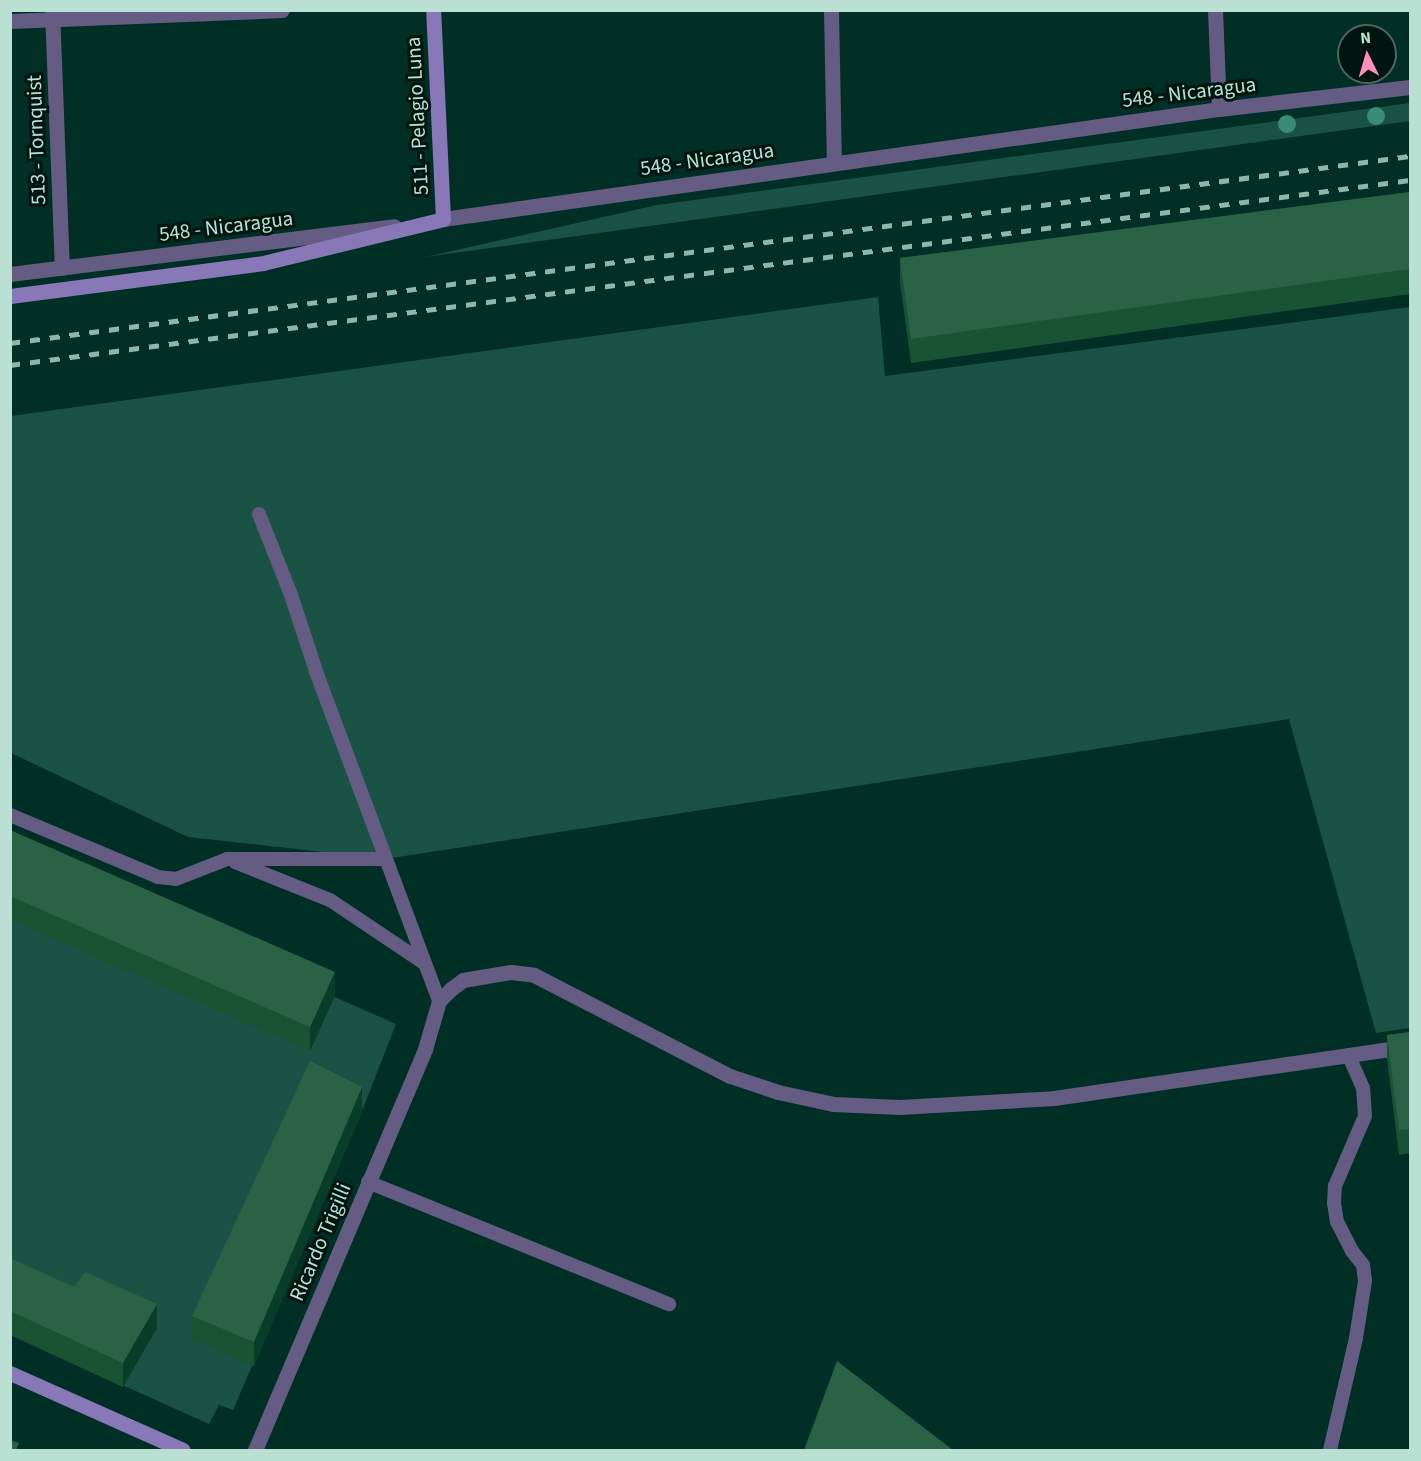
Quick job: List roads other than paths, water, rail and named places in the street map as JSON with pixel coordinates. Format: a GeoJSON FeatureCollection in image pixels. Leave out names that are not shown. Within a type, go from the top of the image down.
{"type":"FeatureCollection","features":[{"type":"Feature","properties":{"kind":"street"},"geometry":{"type":"LineString","coordinates":[[10,21],[52,15],[282,10]]}},
{"type":"Feature","properties":{"kind":"street","name":"511 - Pelagio Luna"},"geometry":{"type":"LineString","coordinates":[[433,10],[443,219]]}},
{"type":"Feature","properties":{"kind":"street"},"geometry":{"type":"LineString","coordinates":[[831,10],[834,161]]}},
{"type":"Feature","properties":{"kind":"street"},"geometry":{"type":"LineString","coordinates":[[1215,10],[1219,109]]}},
{"type":"Feature","properties":{"kind":"street","name":"513 - Tornquist"},"geometry":{"type":"LineString","coordinates":[[52,15],[62,268]]}},
{"type":"Feature","properties":{"kind":"street","name":"548 - Nicaragua"},"geometry":{"type":"LineString","coordinates":[[10,274],[422,222],[834,161],[1219,109],[1410,87]]}},
{"type":"Feature","properties":{"kind":"street"},"geometry":{"type":"LineString","coordinates":[[10,296],[262,263],[422,222]]}},
{"type":"Feature","properties":{"kind":"street"},"geometry":{"type":"LineString","coordinates":[[440,1001],[451,988],[463,980],[511,972],[534,975],[730,1076],[778,1092],[833,1104],[900,1107],[1054,1098],[1410,1046]]}},
{"type":"Feature","properties":{"kind":"street","name":"Ricardo Trigilli"},"geometry":{"type":"LineString","coordinates":[[255,1450],[424,1049],[440,1001]]}},
{"type":"Feature","properties":{"kind":"street"},"geometry":{"type":"LineString","coordinates":[[10,1373],[183,1450]]}},
{"type":"Feature","properties":{"kind":"lane"},"geometry":{"type":"LineString","coordinates":[[259,514],[291,595],[318,677],[385,859],[440,1001]]}},
{"type":"Feature","properties":{"kind":"lane"},"geometry":{"type":"LineString","coordinates":[[10,815],[158,878],[176,879],[227,859],[385,859]]}},
{"type":"Feature","properties":{"kind":"lane"},"geometry":{"type":"LineString","coordinates":[[227,859],[330,900],[424,963]]}},
{"type":"Feature","properties":{"kind":"lane"},"geometry":{"type":"LineString","coordinates":[[1330,1450],[1356,1338],[1365,1281],[1363,1265],[1352,1251],[1337,1222],[1334,1203],[1335,1186],[1365,1116],[1363,1088],[1348,1055]]}},
{"type":"Feature","properties":{"kind":"lane"},"geometry":{"type":"LineString","coordinates":[[368,1182],[669,1304]]}},
{"type":"Feature","properties":{"kind":"railway"},"geometry":{"type":"LineString","coordinates":[[10,343],[1410,156]]}},
{"type":"Feature","properties":{"kind":"railway"},"geometry":{"type":"LineString","coordinates":[[10,365],[1410,180]]}}]}
